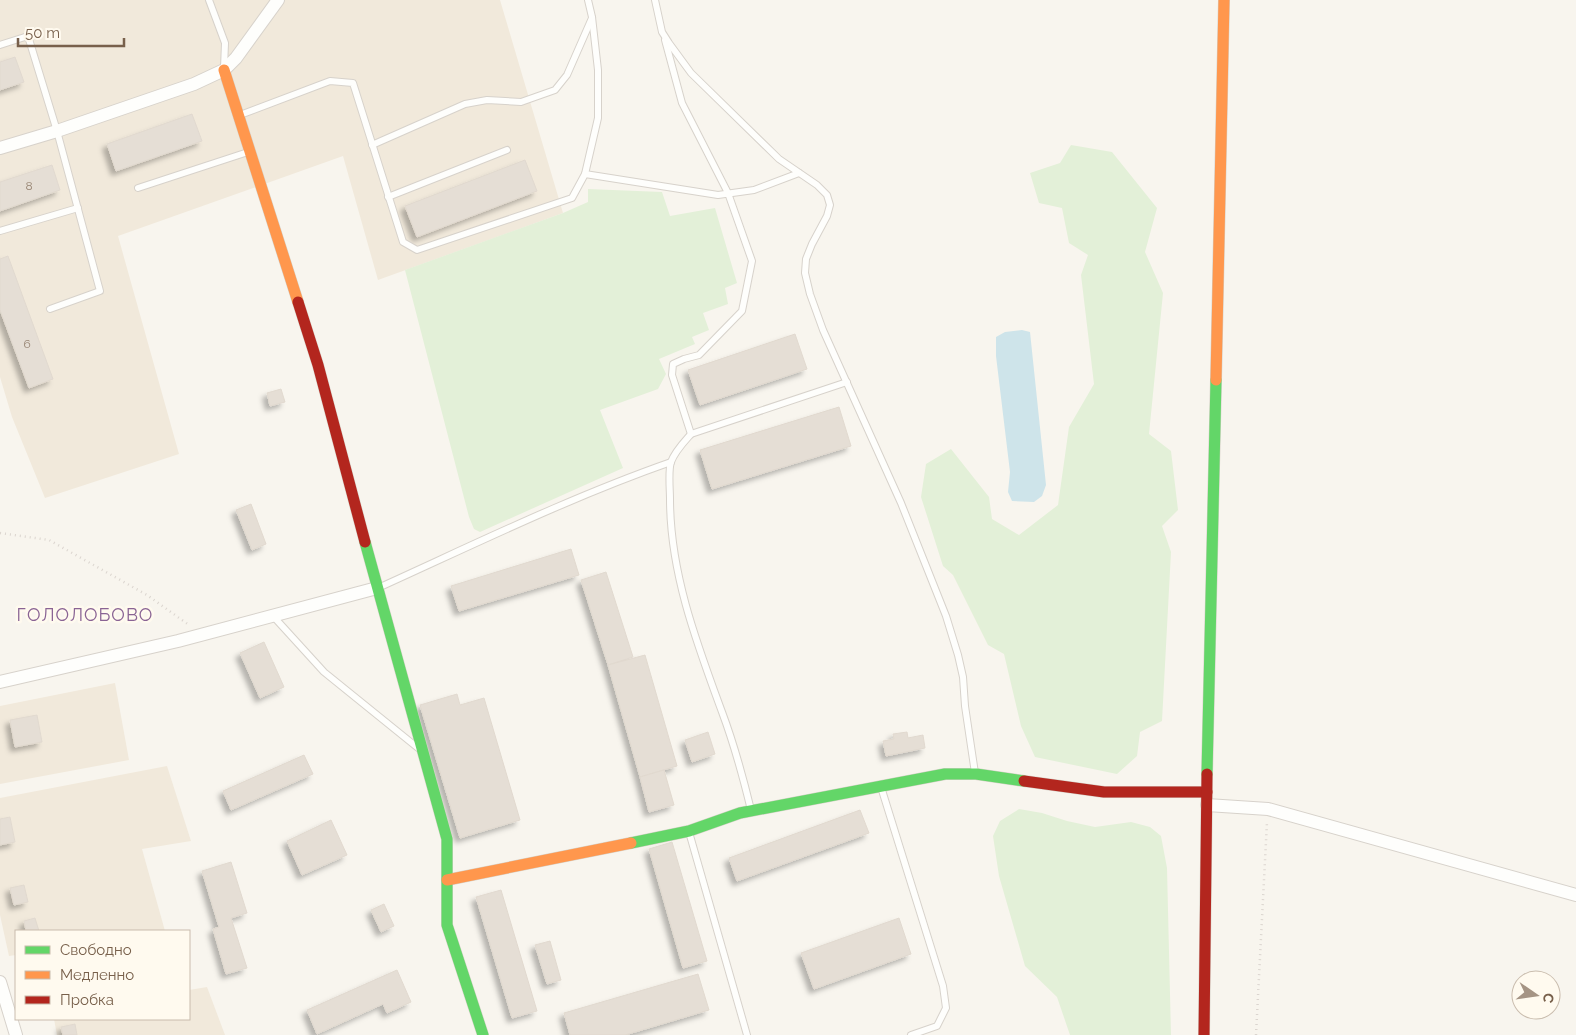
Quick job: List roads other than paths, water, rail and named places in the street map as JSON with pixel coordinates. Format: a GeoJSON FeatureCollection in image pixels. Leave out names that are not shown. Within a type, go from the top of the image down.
{"type":"FeatureCollection","features":[{"type":"Feature","properties":{"kind":"street"},"geometry":{"type":"LineString","coordinates":[[0,148],[57,131],[194,84],[224,70],[236,58],[278,0]]}},
{"type":"Feature","properties":{"kind":"street"},"geometry":{"type":"LineString","coordinates":[[1204,1035],[1207,792],[1224,0]]}},
{"type":"Feature","properties":{"kind":"street"},"geometry":{"type":"LineString","coordinates":[[224,70],[318,364],[377,588],[447,839],[448,925],[483,1035]]}},
{"type":"Feature","properties":{"kind":"street"},"geometry":{"type":"LineString","coordinates":[[0,682],[202,634],[377,588]]}},
{"type":"Feature","properties":{"kind":"street"},"geometry":{"type":"LineString","coordinates":[[447,880],[689,831],[740,812],[945,774],[976,774],[1104,792],[1207,792]]}},
{"type":"Feature","properties":{"kind":"street"},"geometry":{"type":"LineString","coordinates":[[1207,805],[1268,809],[1576,895]]}},
{"type":"Feature","properties":{"kind":"street"},"geometry":{"type":"LineString","coordinates":[[0,982],[16,1035]]}},
{"type":"Feature","properties":{"kind":"lane"},"geometry":{"type":"LineString","coordinates":[[208,0],[224,43],[224,70]]}},
{"type":"Feature","properties":{"kind":"lane"},"geometry":{"type":"LineString","coordinates":[[238,116],[330,81],[353,83],[402,242],[418,250],[572,198],[585,174],[598,118],[598,70],[592,17],[588,0]]}},
{"type":"Feature","properties":{"kind":"lane"},"geometry":{"type":"LineString","coordinates":[[655,0],[682,103],[728,193],[752,261],[742,311],[699,355],[673,364],[672,376],[691,434]]}},
{"type":"Feature","properties":{"kind":"lane"},"geometry":{"type":"LineString","coordinates":[[372,145],[465,104],[487,100],[521,102],[555,90],[568,76],[592,17]]}},
{"type":"Feature","properties":{"kind":"lane"},"geometry":{"type":"LineString","coordinates":[[662,32],[691,73],[779,159],[817,185],[827,195],[830,206],[827,216],[806,260],[805,274],[810,294],[823,330],[901,502],[948,624],[963,677],[965,706],[976,774]]}},
{"type":"Feature","properties":{"kind":"lane"},"geometry":{"type":"LineString","coordinates":[[0,45],[28,36],[57,131],[100,291],[50,310]]}},
{"type":"Feature","properties":{"kind":"lane"},"geometry":{"type":"LineString","coordinates":[[388,197],[507,150]]}},
{"type":"Feature","properties":{"kind":"lane"},"geometry":{"type":"LineString","coordinates":[[138,188],[250,151]]}},
{"type":"Feature","properties":{"kind":"lane"},"geometry":{"type":"LineString","coordinates":[[585,174],[718,194],[754,190],[799,173]]}},
{"type":"Feature","properties":{"kind":"lane"},"geometry":{"type":"LineString","coordinates":[[0,231],[78,208]]}},
{"type":"Feature","properties":{"kind":"lane"},"geometry":{"type":"LineString","coordinates":[[751,810],[739,766],[722,713],[704,667],[684,600],[670,525],[671,462],[682,444],[691,434],[847,382]]}},
{"type":"Feature","properties":{"kind":"lane"},"geometry":{"type":"LineString","coordinates":[[377,588],[562,505],[630,476],[671,462]]}},
{"type":"Feature","properties":{"kind":"lane"},"geometry":{"type":"LineString","coordinates":[[273,616],[324,672],[423,752]]}},
{"type":"Feature","properties":{"kind":"lane"},"geometry":{"type":"LineString","coordinates":[[880,786],[942,986],[946,1008],[937,1026],[911,1035]]}},
{"type":"Feature","properties":{"kind":"lane"},"geometry":{"type":"LineString","coordinates":[[689,831],[747,1035]]}},
{"type":"Feature","properties":{"kind":"water"},"geometry":{"type":"Polygon","coordinates":[[[1022,330],[1030,332],[1046,485],[1042,496],[1034,502],[1012,501],[1008,492],[1010,472],[996,356],[996,337],[1005,332],[1022,330]]]}},
{"type":"Feature","properties":{"kind":"district","name":"ГОЛОЛОБОВО"},"geometry":{"type":"Point","coordinates":[85,615]}}]}
